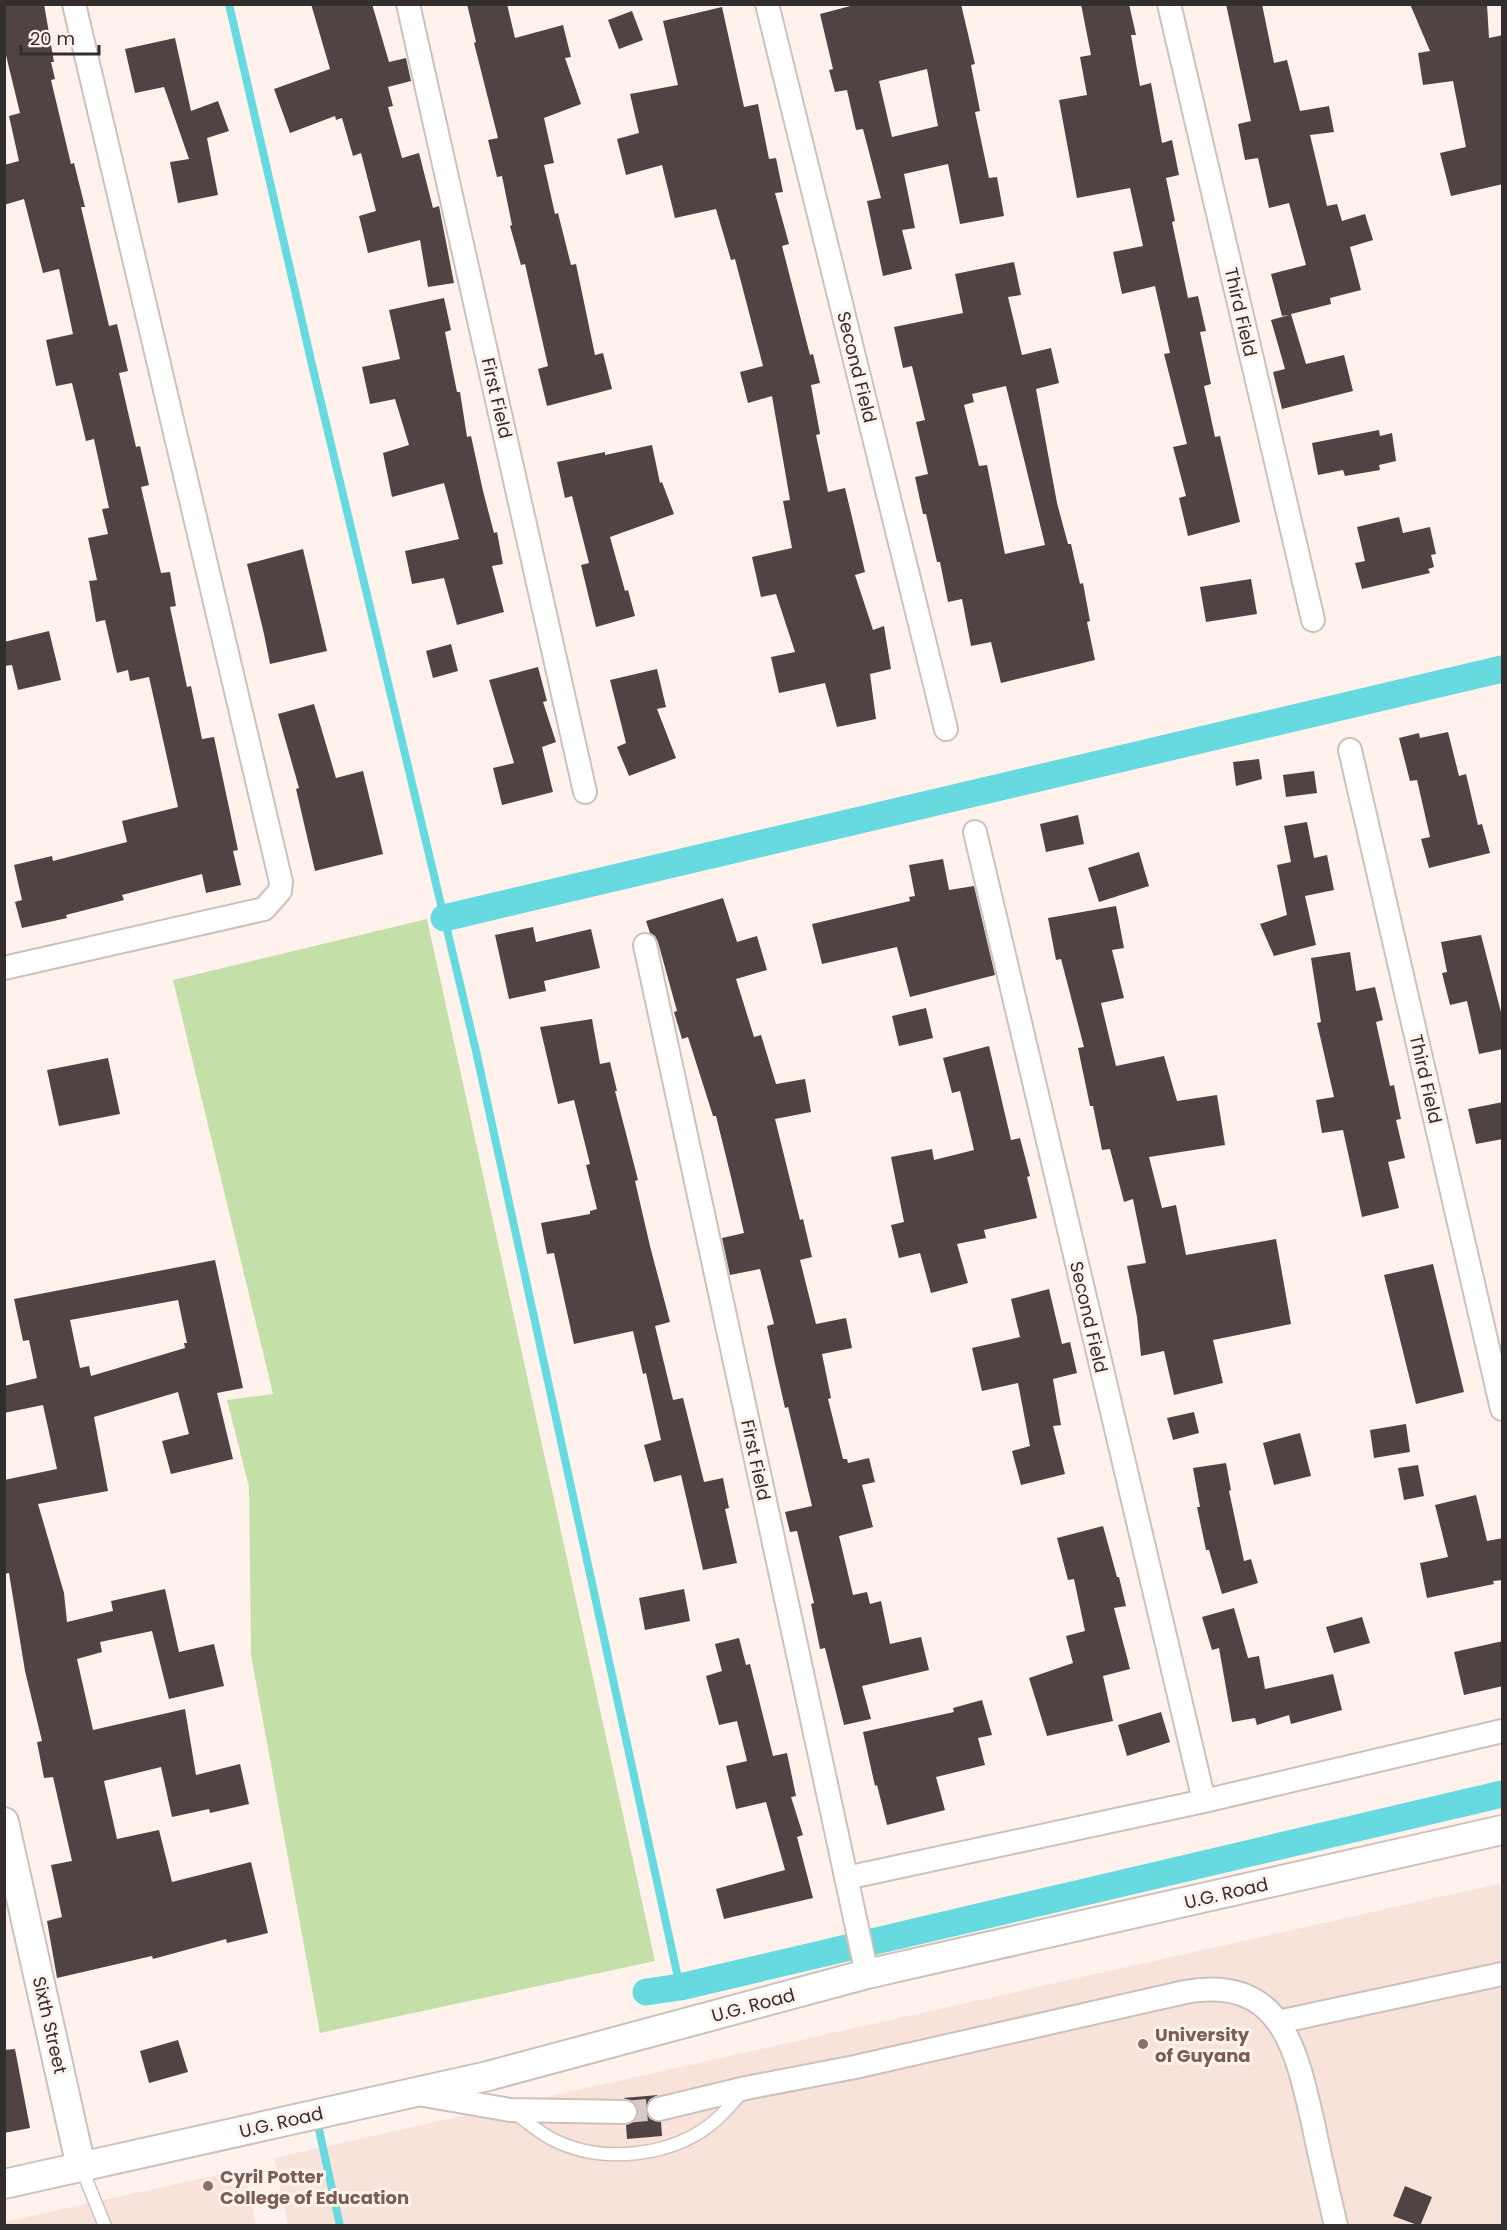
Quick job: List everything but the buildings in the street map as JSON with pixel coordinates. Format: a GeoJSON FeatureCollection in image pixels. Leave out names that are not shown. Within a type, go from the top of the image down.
{"type":"FeatureCollection","features":[{"type":"Feature","properties":{"kind":"street"},"geometry":{"type":"LineString","coordinates":[[4,968],[264,909],[280,891],[281,882],[74,4]]}},
{"type":"Feature","properties":{"kind":"street","name":"First Field"},"geometry":{"type":"LineString","coordinates":[[408,4],[585,792]]}},
{"type":"Feature","properties":{"kind":"street","name":"Second Field"},"geometry":{"type":"LineString","coordinates":[[767,4],[946,729]]}},
{"type":"Feature","properties":{"kind":"street","name":"Third Field"},"geometry":{"type":"LineString","coordinates":[[1169,4],[1313,620]]}},
{"type":"Feature","properties":{"kind":"street","name":"Third Field"},"geometry":{"type":"LineString","coordinates":[[1350,750],[1503,1409]]}},
{"type":"Feature","properties":{"kind":"street","name":"Second Field"},"geometry":{"type":"LineString","coordinates":[[975,832],[1204,1801]]}},
{"type":"Feature","properties":{"kind":"street","name":"First Field"},"geometry":{"type":"LineString","coordinates":[[645,945],[865,1964]]}},
{"type":"Feature","properties":{"kind":"street"},"geometry":{"type":"LineString","coordinates":[[846,1878],[1204,1801],[1503,1731]]}},
{"type":"Feature","properties":{"kind":"street","name":"Sixth Street"},"geometry":{"type":"LineString","coordinates":[[4,1822],[81,2167]]}},
{"type":"Feature","properties":{"kind":"street","name":"U.G. Road"},"geometry":{"type":"LineString","coordinates":[[4,2184],[488,2076],[865,1964],[1503,1830]]}},
{"type":"Feature","properties":{"kind":"street"},"geometry":{"type":"LineString","coordinates":[[1278,2022],[1503,1974]]}},
{"type":"Feature","properties":{"kind":"street"},"geometry":{"type":"LineString","coordinates":[[659,2109],[746,2088],[855,2067],[1204,1989],[1237,1991],[1265,2007],[1278,2022],[1292,2046],[1304,2084],[1336,2226]]}},
{"type":"Feature","properties":{"kind":"street"},"geometry":{"type":"LineString","coordinates":[[410,2093],[510,2110],[625,2112]]}},
{"type":"Feature","properties":{"kind":"lane"},"geometry":{"type":"LineString","coordinates":[[510,2110],[551,2139],[570,2146],[595,2152],[632,2154],[663,2148],[689,2138],[716,2120],[746,2088]]}},
{"type":"Feature","properties":{"kind":"lane","name":"Sixth Street"},"geometry":{"type":"LineString","coordinates":[[81,2167],[105,2226]]}},
{"type":"Feature","properties":{"kind":"shaded area","name":"University of Guyana"},"geometry":{"type":"Polygon","coordinates":[[[1502,1883],[1502,2225],[288,2225],[274,2158],[1502,1883]]]}},
{"type":"Feature","properties":{"kind":"shaded area","name":"Cyril Potter College of Education"},"geometry":{"type":"Polygon","coordinates":[[[244,2169],[256,2225],[5,2226],[4,2222],[244,2169]]]}},
{"type":"Feature","properties":{"kind":"green space"},"geometry":{"type":"Polygon","coordinates":[[[427,919],[655,1961],[320,2033],[251,1655],[249,1487],[227,1400],[273,1394],[173,980],[427,919]]]}},
{"type":"Feature","properties":{"kind":"waterway"},"geometry":{"type":"LineString","coordinates":[[229,4],[313,369],[476,1051],[680,1987]]}},
{"type":"Feature","properties":{"kind":"waterway"},"geometry":{"type":"LineString","coordinates":[[444,918],[1502,669]]}},
{"type":"Feature","properties":{"kind":"waterway"},"geometry":{"type":"LineString","coordinates":[[646,1992],[680,1987],[1502,1794]]}},
{"type":"Feature","properties":{"kind":"waterway"},"geometry":{"type":"LineString","coordinates":[[318,2125],[340,2226]]}},
{"type":"Feature","properties":{"kind":"tunnel"},"geometry":{"type":"LineString","coordinates":[[625,2112],[659,2109]]}},
{"type":"Feature","properties":{"kind":"place","name":"University of Guyana"},"geometry":{"type":"Point","coordinates":[1143,2044]}},
{"type":"Feature","properties":{"kind":"place","name":"Cyril Potter College of Education"},"geometry":{"type":"Point","coordinates":[208,2186]}}]}
